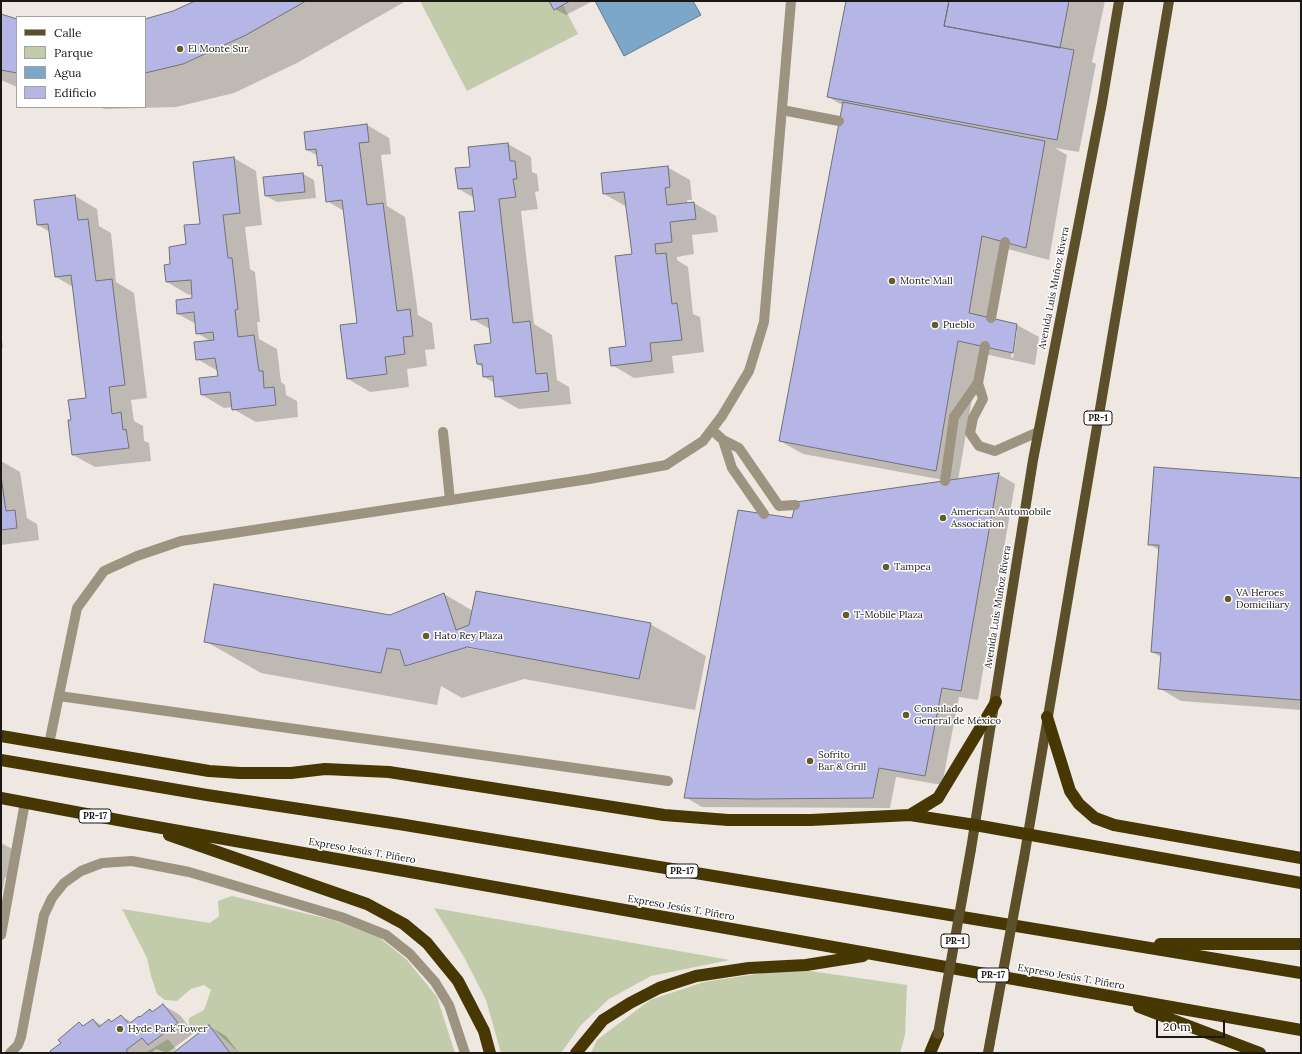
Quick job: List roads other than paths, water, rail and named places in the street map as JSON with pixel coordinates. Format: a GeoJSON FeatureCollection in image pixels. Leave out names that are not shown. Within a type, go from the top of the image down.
{"type":"FeatureCollection","features":[{"type":"Feature","properties":{"kind":"highway"},"geometry":{"type":"LineString","coordinates":[[910,815],[938,798],[996,702]]}},
{"type":"Feature","properties":{"kind":"highway"},"geometry":{"type":"LineString","coordinates":[[1047,717],[1070,791],[1079,804],[1095,818],[1114,825],[1301,858]]}},
{"type":"Feature","properties":{"kind":"highway"},"geometry":{"type":"LineString","coordinates":[[1,736],[209,771],[240,774],[291,773],[325,769],[389,772],[664,814],[728,820],[811,820],[910,815],[1028,834],[1301,883]]}},
{"type":"Feature","properties":{"kind":"highway","name":"PR-17"},"geometry":{"type":"LineString","coordinates":[[1,760],[1301,973]]}},
{"type":"Feature","properties":{"kind":"highway","name":"PR-17"},"geometry":{"type":"LineString","coordinates":[[1,798],[25,802]]}},
{"type":"Feature","properties":{"kind":"highway","name":"Expreso Jesús T. Piñero"},"geometry":{"type":"LineString","coordinates":[[25,802],[134,823],[1301,1030]]}},
{"type":"Feature","properties":{"kind":"highway"},"geometry":{"type":"LineString","coordinates":[[134,823],[367,904],[404,924],[427,943],[458,981],[484,1031],[490,1053]]}},
{"type":"Feature","properties":{"kind":"highway"},"geometry":{"type":"LineString","coordinates":[[1122,944],[1301,944]]}},
{"type":"Feature","properties":{"kind":"highway"},"geometry":{"type":"LineString","coordinates":[[576,1053],[602,1020],[630,1003],[660,988],[696,976],[748,968],[806,964],[874,954]]}},
{"type":"Feature","properties":{"kind":"highway"},"geometry":{"type":"LineString","coordinates":[[1112,996],[1260,1053]]}},
{"type":"Feature","properties":{"kind":"highway"},"geometry":{"type":"LineString","coordinates":[[930,1053],[938,1034]]}},
{"type":"Feature","properties":{"kind":"main road","name":"Avenida Luis Muñoz Rivera"},"geometry":{"type":"LineString","coordinates":[[936,1053],[938,1034],[996,702],[1038,432],[1102,103],[1119,1]]}},
{"type":"Feature","properties":{"kind":"main road","name":"PR-1"},"geometry":{"type":"LineString","coordinates":[[988,1053],[1024,858],[1169,1]]}},
{"type":"Feature","properties":{"kind":"street"},"geometry":{"type":"LineString","coordinates":[[49,744],[78,606],[104,571],[137,556],[181,540],[589,479],[666,465],[703,441],[722,416],[750,371],[764,322],[791,1]]}},
{"type":"Feature","properties":{"kind":"street"},"geometry":{"type":"LineString","coordinates":[[782,110],[840,121]]}},
{"type":"Feature","properties":{"kind":"street"},"geometry":{"type":"LineString","coordinates":[[991,318],[1005,242]]}},
{"type":"Feature","properties":{"kind":"street"},"geometry":{"type":"LineString","coordinates":[[945,481],[954,417],[978,383],[985,346]]}},
{"type":"Feature","properties":{"kind":"street"},"geometry":{"type":"LineString","coordinates":[[978,383],[983,399],[973,418],[970,433],[979,446],[995,452],[1038,432]]}},
{"type":"Feature","properties":{"kind":"street"},"geometry":{"type":"LineString","coordinates":[[712,430],[723,440],[739,448],[779,506],[795,505]]}},
{"type":"Feature","properties":{"kind":"street"},"geometry":{"type":"LineString","coordinates":[[443,432],[450,500]]}},
{"type":"Feature","properties":{"kind":"street"},"geometry":{"type":"LineString","coordinates":[[723,440],[732,468],[764,514]]}},
{"type":"Feature","properties":{"kind":"street"},"geometry":{"type":"LineString","coordinates":[[59,696],[668,781]]}},
{"type":"Feature","properties":{"kind":"street"},"geometry":{"type":"LineString","coordinates":[[1,935],[25,802]]}},
{"type":"Feature","properties":{"kind":"street"},"geometry":{"type":"LineString","coordinates":[[10,1053],[18,1049],[44,915],[52,898],[64,883],[81,871],[102,863],[132,861],[189,872],[341,917],[386,935],[410,954],[435,982],[449,1005],[465,1053]]}},
{"type":"Feature","properties":{"kind":"water"},"geometry":{"type":"Polygon","coordinates":[[[595,1],[693,1],[701,15],[624,56],[595,1]]]}},
{"type":"Feature","properties":{"kind":"place","name":"El Monte Sur"},"geometry":{"type":"Point","coordinates":[180,49]}},
{"type":"Feature","properties":{"kind":"place","name":"Monte Mall"},"geometry":{"type":"Point","coordinates":[892,281]}},
{"type":"Feature","properties":{"kind":"place","name":"Pueblo"},"geometry":{"type":"Point","coordinates":[935,325]}},
{"type":"Feature","properties":{"kind":"place","name":"American Automobile Association"},"geometry":{"type":"Point","coordinates":[943,518]}},
{"type":"Feature","properties":{"kind":"place","name":"Tampea"},"geometry":{"type":"Point","coordinates":[886,567]}},
{"type":"Feature","properties":{"kind":"place","name":"VA Heroes Domiciliary"},"geometry":{"type":"Point","coordinates":[1228,599]}},
{"type":"Feature","properties":{"kind":"place","name":"T-Mobile Plaza"},"geometry":{"type":"Point","coordinates":[846,615]}},
{"type":"Feature","properties":{"kind":"place","name":"Hato Rey Plaza"},"geometry":{"type":"Point","coordinates":[426,636]}},
{"type":"Feature","properties":{"kind":"place","name":"Consulado General de México"},"geometry":{"type":"Point","coordinates":[906,715]}},
{"type":"Feature","properties":{"kind":"place","name":"Sofrito Bar & Grill"},"geometry":{"type":"Point","coordinates":[810,761]}},
{"type":"Feature","properties":{"kind":"place","name":"Hyde Park Tower"},"geometry":{"type":"Point","coordinates":[120,1029]}}]}
